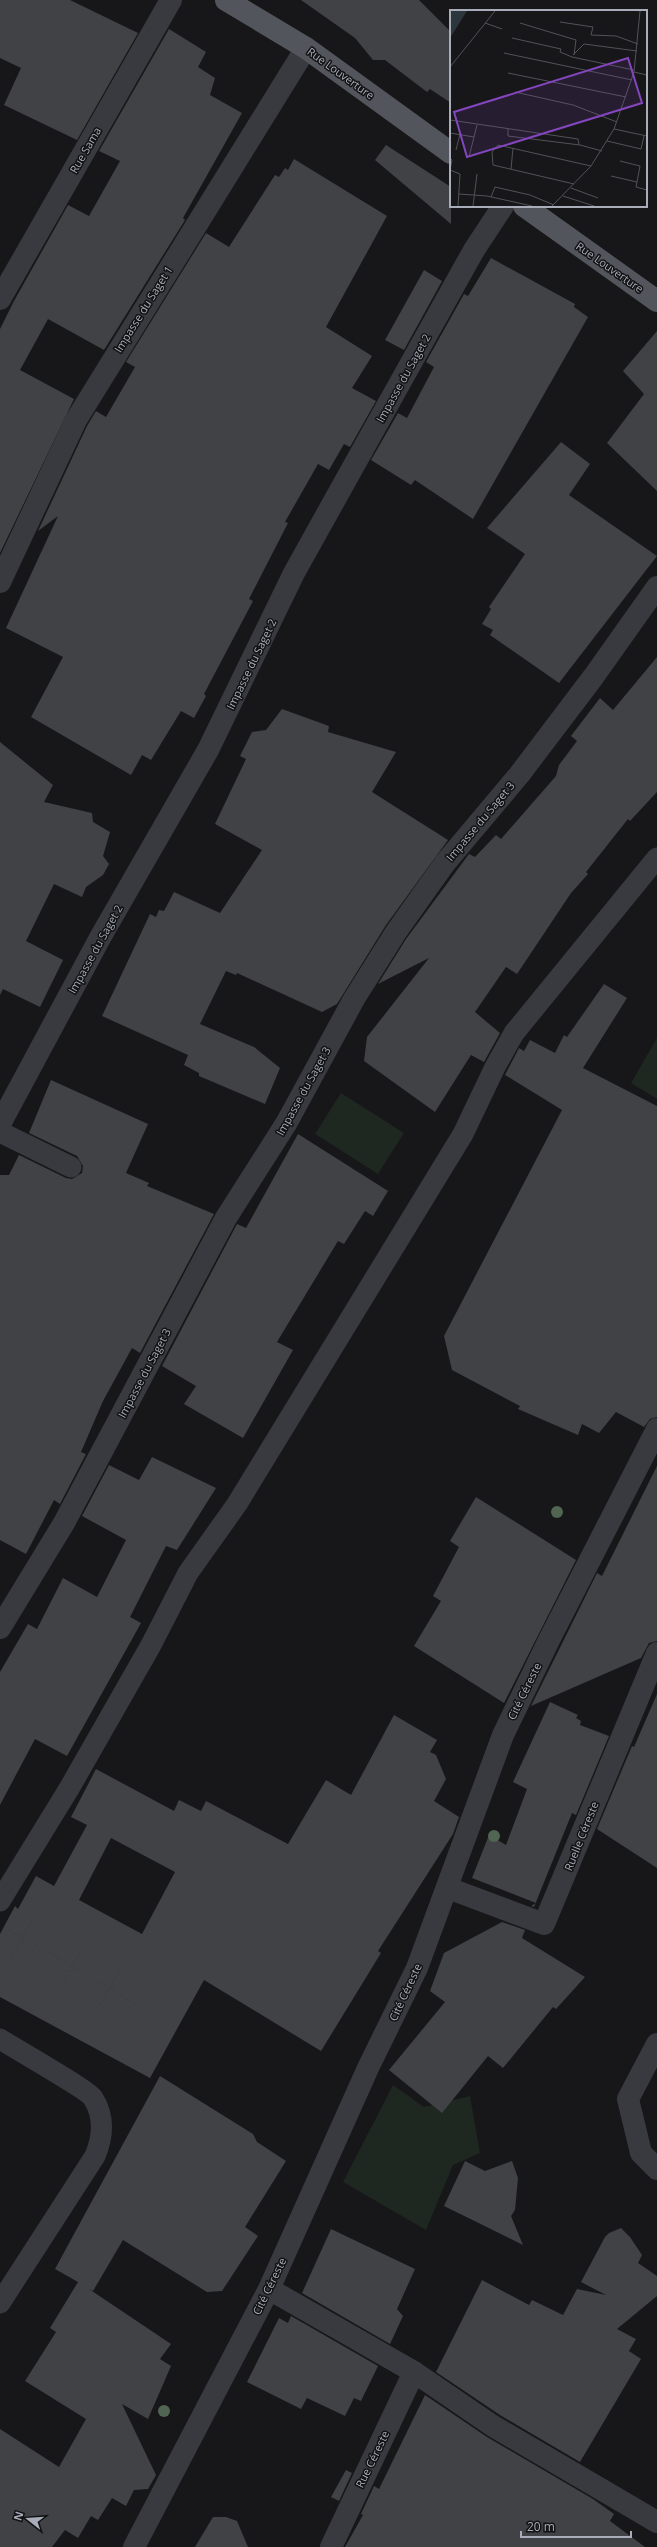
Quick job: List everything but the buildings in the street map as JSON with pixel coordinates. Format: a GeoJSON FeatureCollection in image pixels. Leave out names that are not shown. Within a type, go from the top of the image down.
{"type":"FeatureCollection","features":[{"type":"Feature","properties":{"kind":"main road","name":"Rue Louverture"},"geometry":{"type":"LineString","coordinates":[[226,0],[306,48],[450,152]]}},
{"type":"Feature","properties":{"kind":"main road","name":"Rue Louverture"},"geometry":{"type":"LineString","coordinates":[[525,207],[657,301]]}},
{"type":"Feature","properties":{"kind":"street","name":"Rue Sama"},"geometry":{"type":"LineString","coordinates":[[0,299],[170,0]]}},
{"type":"Feature","properties":{"kind":"street","name":"Impasse du Saget 1"},"geometry":{"type":"LineString","coordinates":[[0,582],[76,420],[306,48]]}},
{"type":"Feature","properties":{"kind":"street","name":"Impasse du Saget 2"},"geometry":{"type":"LineString","coordinates":[[0,1124],[102,936],[208,750],[298,567],[474,250],[502,207]]}},
{"type":"Feature","properties":{"kind":"street","name":"Impasse du Saget 3"},"geometry":{"type":"LineString","coordinates":[[0,1628],[64,1523],[226,1218],[287,1122],[354,999],[396,932],[445,863],[520,775],[594,676],[657,587]]}},
{"type":"Feature","properties":{"kind":"street","name":"Cité Céreste"},"geometry":{"type":"LineString","coordinates":[[134,2547],[269,2289],[368,2068],[417,1968],[448,1888],[503,1736],[550,1638],[657,1429]]}},
{"type":"Feature","properties":{"kind":"street","name":"Ruelle Céreste"},"geometry":{"type":"LineString","coordinates":[[448,1888],[544,1924],[657,1653]]}},
{"type":"Feature","properties":{"kind":"street"},"geometry":{"type":"LineString","coordinates":[[657,2044],[628,2099],[641,2153],[657,2169]]}},
{"type":"Feature","properties":{"kind":"street"},"geometry":{"type":"LineString","coordinates":[[269,2289],[414,2372],[493,2426],[657,2522]]}},
{"type":"Feature","properties":{"kind":"street","name":"Rue Céreste"},"geometry":{"type":"LineString","coordinates":[[331,2547],[414,2372]]}},
{"type":"Feature","properties":{"kind":"lane"},"geometry":{"type":"LineString","coordinates":[[0,1901],[70,1787],[150,1645],[188,1573],[241,1497],[463,1134],[495,1067],[514,1033],[657,858]]}},
{"type":"Feature","properties":{"kind":"lane"},"geometry":{"type":"LineString","coordinates":[[0,1132],[72,1167]]}},
{"type":"Feature","properties":{"kind":"lane"},"geometry":{"type":"LineString","coordinates":[[0,2039],[93,2097],[101,2120],[103,2138],[95,2156],[0,2303]]}},
{"type":"Feature","properties":{"kind":"path"},"geometry":{"type":"LineString","coordinates":[[11,1958],[34,1919]]}},
{"type":"Feature","properties":{"kind":"path"},"geometry":{"type":"LineString","coordinates":[[6,1928],[152,2013]]}},
{"type":"Feature","properties":{"kind":"path"},"geometry":{"type":"LineString","coordinates":[[62,1985],[84,1946]]}},
{"type":"Feature","properties":{"kind":"path"},"geometry":{"type":"LineString","coordinates":[[100,2005],[122,1968]]}},
{"type":"Feature","properties":{"kind":"shaded area"},"geometry":{"type":"Polygon","coordinates":[[[657,1038],[657,1099],[631,1083],[657,1038]]]}},
{"type":"Feature","properties":{"kind":"shaded area"},"geometry":{"type":"Polygon","coordinates":[[[341,1093],[404,1133],[378,1174],[315,1134],[341,1093]]]}},
{"type":"Feature","properties":{"kind":"shaded area"},"geometry":{"type":"Polygon","coordinates":[[[393,2085],[424,2107],[470,2096],[480,2153],[453,2165],[426,2230],[343,2182],[393,2085]]]}}]}
